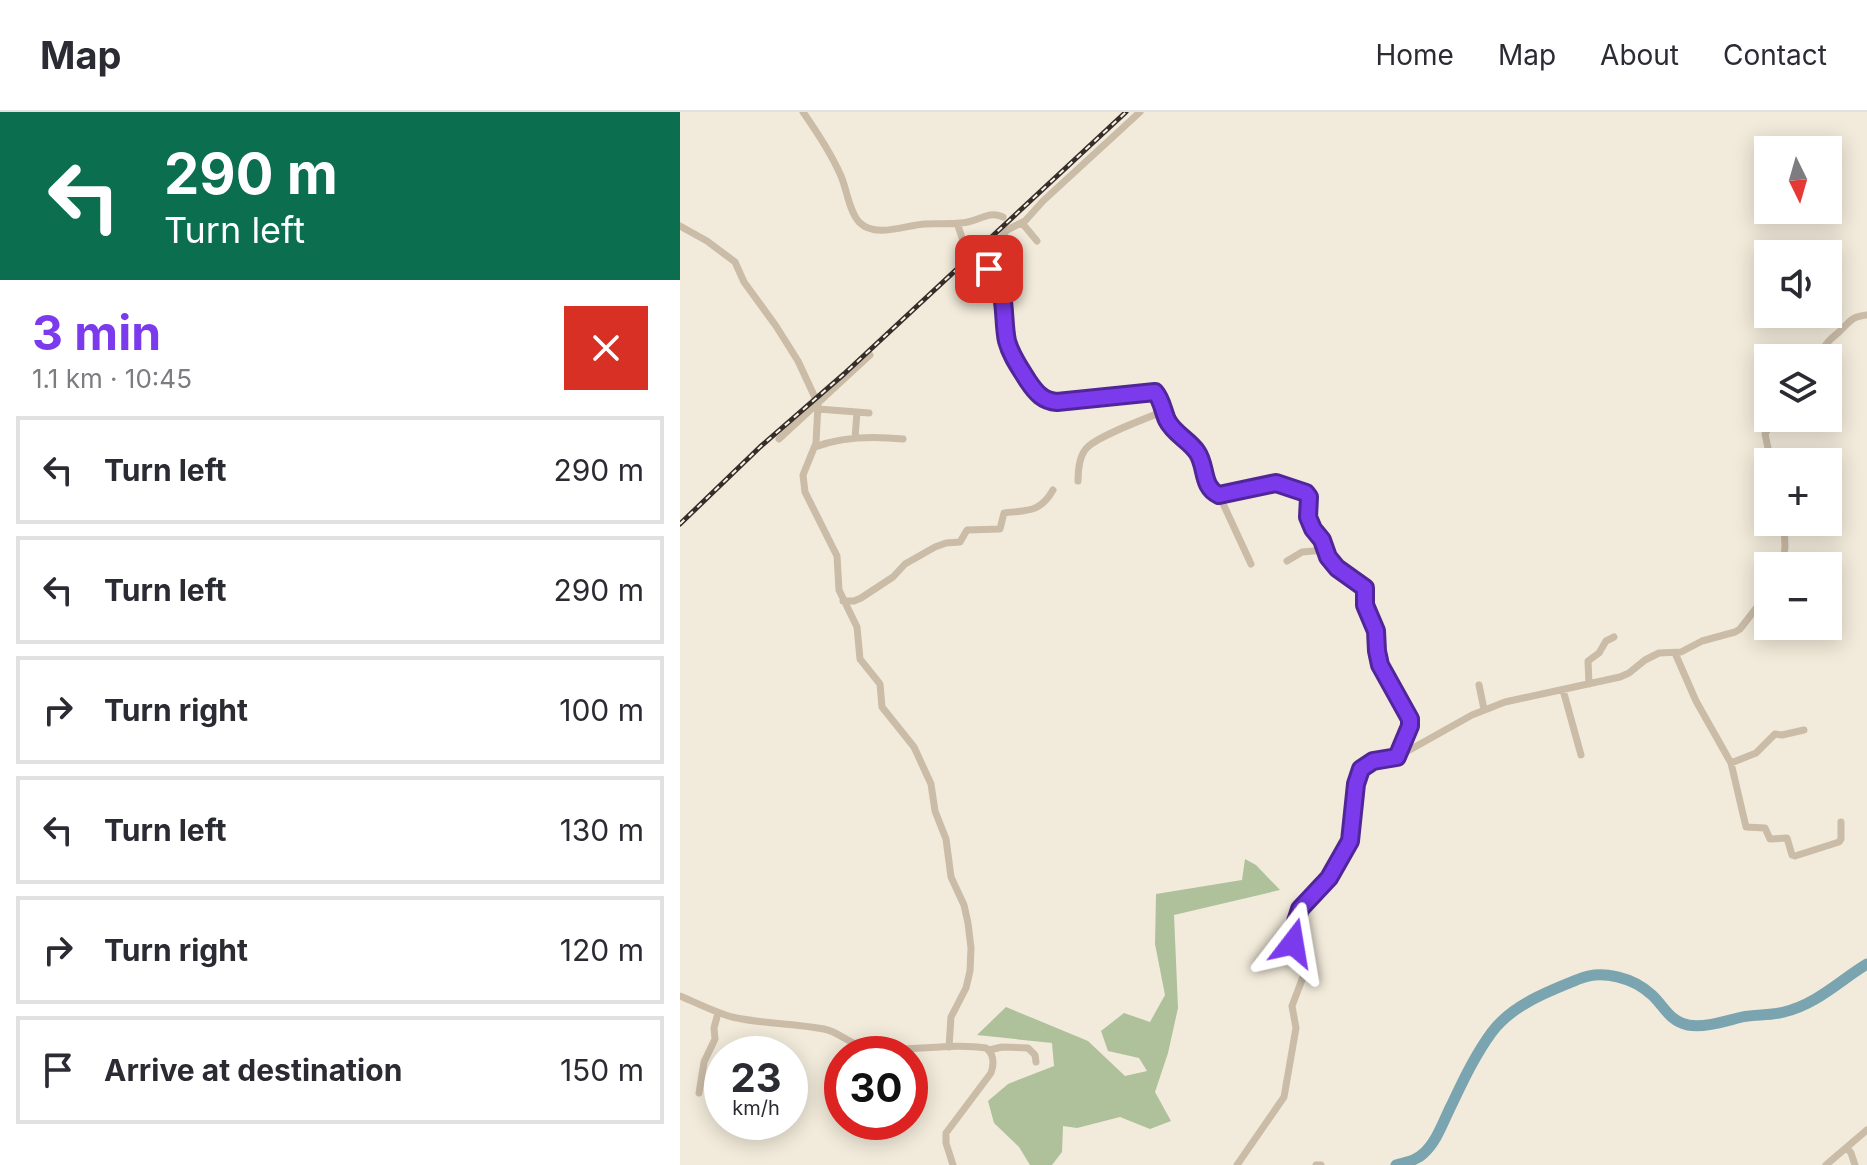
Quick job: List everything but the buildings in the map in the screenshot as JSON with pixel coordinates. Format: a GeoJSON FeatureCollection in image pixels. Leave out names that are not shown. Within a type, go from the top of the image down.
{"type":"FeatureCollection","features":[{"type":"Feature","properties":{"kind":"street"},"geometry":{"type":"LineString","coordinates":[[803,112],[836,165],[861,224],[886,230],[973,221],[991,214],[1003,217]]}},
{"type":"Feature","properties":{"kind":"street"},"geometry":{"type":"LineString","coordinates":[[982,265],[1007,230],[1022,223],[1140,112]]}},
{"type":"Feature","properties":{"kind":"street"},"geometry":{"type":"LineString","coordinates":[[957,223],[968,255],[998,279],[1011,352],[1033,389],[1042,397],[1057,402],[1151,392],[1159,397],[1173,429],[1198,453],[1214,493],[1219,495],[1276,483],[1306,493],[1309,497],[1308,517],[1328,557],[1337,568],[1365,588],[1365,605],[1376,631],[1380,665],[1409,715],[1410,726],[1397,757]]}},
{"type":"Feature","properties":{"kind":"street"},"geometry":{"type":"LineString","coordinates":[[1022,223],[1037,241]]}},
{"type":"Feature","properties":{"kind":"street"},"geometry":{"type":"LineString","coordinates":[[680,226],[735,262],[744,282],[798,361],[818,407],[815,447],[802,479],[805,492],[837,556],[837,582],[857,627],[860,659],[880,684],[882,707],[914,747],[931,784],[935,811],[946,839],[951,877],[964,905],[972,958],[966,988],[951,1017],[949,1047]]}},
{"type":"Feature","properties":{"kind":"street"},"geometry":{"type":"LineString","coordinates":[[1826,344],[1847,322],[1867,315]]}},
{"type":"Feature","properties":{"kind":"street"},"geometry":{"type":"LineString","coordinates":[[779,439],[818,407],[870,355]]}},
{"type":"Feature","properties":{"kind":"street"},"geometry":{"type":"LineString","coordinates":[[818,407],[869,413]]}},
{"type":"Feature","properties":{"kind":"street"},"geometry":{"type":"LineString","coordinates":[[1078,481],[1086,448],[1164,411]]}},
{"type":"Feature","properties":{"kind":"street"},"geometry":{"type":"LineString","coordinates":[[855,438],[857,412]]}},
{"type":"Feature","properties":{"kind":"street"},"geometry":{"type":"LineString","coordinates":[[815,447],[838,439],[903,439]]}},
{"type":"Feature","properties":{"kind":"street"},"geometry":{"type":"LineString","coordinates":[[843,601],[861,598],[893,577],[905,564],[935,547],[960,542],[967,530],[1000,529],[1004,513],[1038,508],[1047,501],[1053,490]]}},
{"type":"Feature","properties":{"kind":"street"},"geometry":{"type":"LineString","coordinates":[[1219,495],[1251,564]]}},
{"type":"Feature","properties":{"kind":"street"},"geometry":{"type":"LineString","coordinates":[[1287,561],[1302,552],[1325,550]]}},
{"type":"Feature","properties":{"kind":"street"},"geometry":{"type":"LineString","coordinates":[[1237,1165],[1281,1103],[1286,1090],[1296,1028],[1292,1006],[1303,977],[1303,959],[1292,940],[1298,913],[1329,878],[1350,841],[1356,784],[1361,769],[1373,761],[1397,757],[1484,709],[1517,698],[1620,677],[1659,653],[1681,652],[1702,641],[1738,630],[1754,610]]}},
{"type":"Feature","properties":{"kind":"street"},"geometry":{"type":"LineString","coordinates":[[1589,684],[1588,661],[1599,653],[1606,641],[1614,637]]}},
{"type":"Feature","properties":{"kind":"street"},"geometry":{"type":"LineString","coordinates":[[1675,653],[1696,701],[1731,763],[1746,827],[1765,828],[1770,839],[1787,838],[1793,856],[1839,842],[1841,822]]}},
{"type":"Feature","properties":{"kind":"street"},"geometry":{"type":"LineString","coordinates":[[1479,685],[1484,709]]}},
{"type":"Feature","properties":{"kind":"street"},"geometry":{"type":"LineString","coordinates":[[1563,690],[1581,755]]}},
{"type":"Feature","properties":{"kind":"street"},"geometry":{"type":"LineString","coordinates":[[1731,763],[1756,753],[1775,734],[1804,730]]}},
{"type":"Feature","properties":{"kind":"street"},"geometry":{"type":"LineString","coordinates":[[680,996],[735,1018],[825,1029],[862,1047],[889,1050],[972,1046],[1028,1048],[1033,1051],[1036,1062]]}},
{"type":"Feature","properties":{"kind":"street"},"geometry":{"type":"LineString","coordinates":[[699,1093],[704,1062],[715,1039],[718,1013]]}},
{"type":"Feature","properties":{"kind":"street"},"geometry":{"type":"LineString","coordinates":[[953,1165],[946,1143],[947,1129],[988,1078],[993,1063],[985,1048]]}},
{"type":"Feature","properties":{"kind":"street"},"geometry":{"type":"LineString","coordinates":[[1826,1165],[1867,1130]]}},
{"type":"Feature","properties":{"kind":"street"},"geometry":{"type":"LineString","coordinates":[[1852,1144],[1867,1141]]}},
{"type":"Feature","properties":{"kind":"street"},"geometry":{"type":"LineString","coordinates":[[1852,1144],[1855,1165]]}},
{"type":"Feature","properties":{"kind":"green space"},"geometry":{"type":"Polygon","coordinates":[[[1245,859],[1256,865],[1280,890],[1174,915],[1178,1008],[1155,1092],[1171,1121],[1150,1129],[1120,1117],[1077,1128],[1063,1126],[1062,1152],[1052,1165],[1030,1165],[1019,1147],[994,1123],[988,1101],[1008,1084],[1054,1066],[1052,1043],[977,1035],[1006,1007],[1088,1041],[1125,1076],[1147,1071],[1139,1058],[1108,1051],[1101,1031],[1124,1013],[1150,1022],[1165,995],[1155,944],[1156,894],[1242,880],[1245,859]]]}},
{"type":"Feature","properties":{"kind":"waterway"},"geometry":{"type":"LineString","coordinates":[[1396,1165],[1418,1158],[1433,1143],[1475,1059],[1500,1022],[1520,1007],[1556,989],[1588,976],[1617,977],[1645,989],[1676,1020],[1701,1026],[1796,1008],[1817,998],[1867,964]]}},
{"type":"Feature","properties":{"kind":"railway"},"geometry":{"type":"LineString","coordinates":[[680,524],[1126,112]]}},
{"type":"Feature","properties":{"kind":"route"},"geometry":{"type":"LineString","coordinates":[[989,269],[998,279],[1001,289],[1011,352],[1033,389],[1042,397],[1057,402],[1155,392],[1169,424],[1198,453],[1214,493],[1219,495],[1276,483],[1306,493],[1309,497],[1308,517],[1330,561],[1365,588],[1365,605],[1376,631],[1380,665],[1409,715],[1410,726],[1397,757],[1373,761],[1361,769],[1356,784],[1350,841],[1329,878],[1300,909],[1293,931],[1293,943]]}}]}
